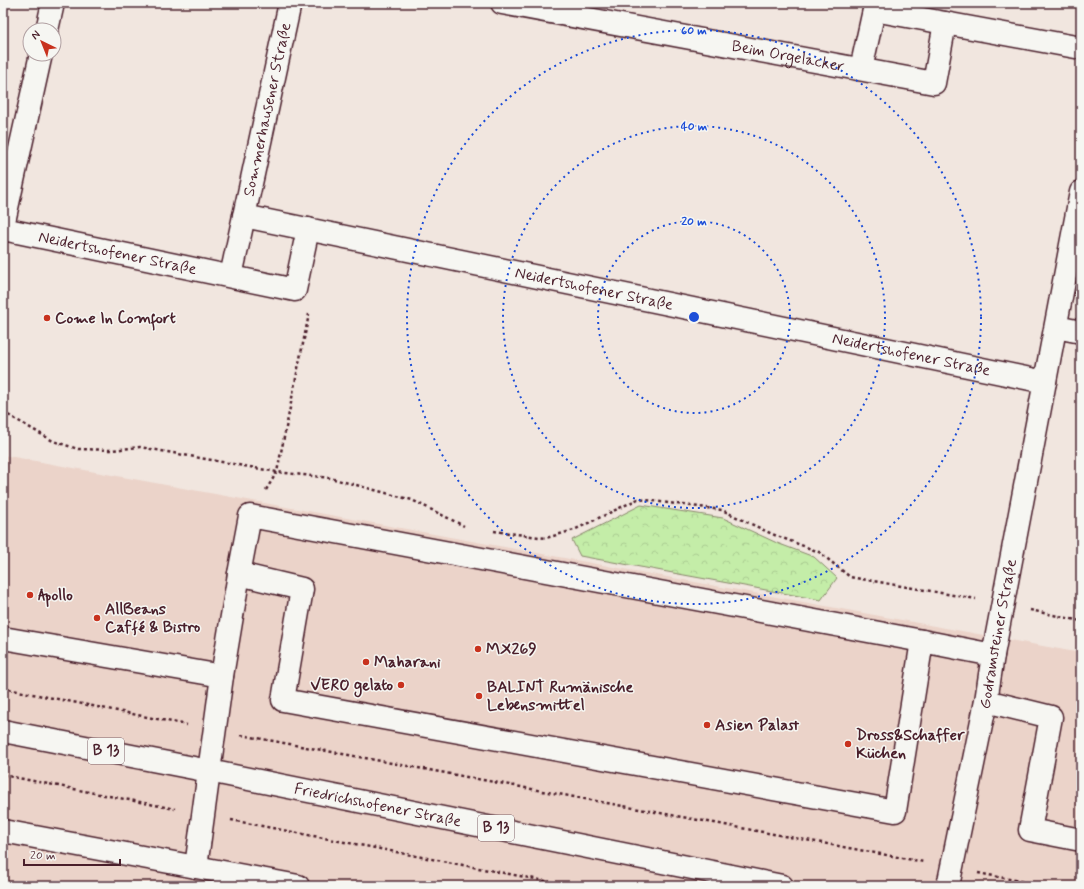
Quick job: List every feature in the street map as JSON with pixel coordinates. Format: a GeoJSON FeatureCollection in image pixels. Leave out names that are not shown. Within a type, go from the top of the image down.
{"type":"FeatureCollection","features":[{"type":"Feature","properties":{"kind":"street"},"geometry":{"type":"LineString","coordinates":[[48,22],[52,3]]}},
{"type":"Feature","properties":{"kind":"street","name":"Sommerhausener Straße"},"geometry":{"type":"LineString","coordinates":[[244,216],[290,3]]}},
{"type":"Feature","properties":{"kind":"street","name":"Beim Orgelacker"},"geometry":{"type":"LineString","coordinates":[[502,3],[934,83],[945,23]]}},
{"type":"Feature","properties":{"kind":"street","name":"Beim Orgelacker"},"geometry":{"type":"LineString","coordinates":[[862,69],[874,6],[945,23],[1081,48]]}},
{"type":"Feature","properties":{"kind":"street"},"geometry":{"type":"LineString","coordinates":[[3,226],[39,62]]}},
{"type":"Feature","properties":{"kind":"street"},"geometry":{"type":"LineString","coordinates":[[1045,382],[1081,192]]}},
{"type":"Feature","properties":{"kind":"street"},"geometry":{"type":"LineString","coordinates":[[231,276],[244,216]]}},
{"type":"Feature","properties":{"kind":"street","name":"Neidertshofener Straße"},"geometry":{"type":"LineString","coordinates":[[244,216],[1045,382]]}},
{"type":"Feature","properties":{"kind":"street"},"geometry":{"type":"LineString","coordinates":[[295,290],[308,229]]}},
{"type":"Feature","properties":{"kind":"street","name":"Neidertshofener Straße"},"geometry":{"type":"LineString","coordinates":[[3,230],[295,290]]}},
{"type":"Feature","properties":{"kind":"street"},"geometry":{"type":"LineString","coordinates":[[1056,327],[1081,332]]}},
{"type":"Feature","properties":{"kind":"street","name":"Godramsteiner Straße"},"geometry":{"type":"LineString","coordinates":[[950,877],[986,701],[1002,604],[1045,382]]}},
{"type":"Feature","properties":{"kind":"street"},"geometry":{"type":"LineString","coordinates":[[196,867],[222,676],[250,516],[993,655]]}},
{"type":"Feature","properties":{"kind":"street"},"geometry":{"type":"LineString","coordinates":[[239,574],[302,589],[283,700],[895,811],[922,641]]}},
{"type":"Feature","properties":{"kind":"street"},"geometry":{"type":"LineString","coordinates":[[3,638],[222,676]]}},
{"type":"Feature","properties":{"kind":"street"},"geometry":{"type":"LineString","coordinates":[[986,701],[1051,717],[1030,830],[1081,840]]}},
{"type":"Feature","properties":{"kind":"street","name":"Friedrichshofener Straße"},"geometry":{"type":"LineString","coordinates":[[3,732],[209,771],[782,886]]}},
{"type":"Feature","properties":{"kind":"street"},"geometry":{"type":"LineString","coordinates":[[3,831],[298,886]]}},
{"type":"Feature","properties":{"kind":"path"},"geometry":{"type":"LineString","coordinates":[[277,472],[309,311],[295,290]]}},
{"type":"Feature","properties":{"kind":"path"},"geometry":{"type":"LineString","coordinates":[[3,412],[53,441],[78,449],[112,450],[140,447],[277,472],[330,478],[412,500],[466,527]]}},
{"type":"Feature","properties":{"kind":"path"},"geometry":{"type":"LineString","coordinates":[[488,530],[546,538],[574,530],[638,499],[722,510],[772,534],[819,552],[850,578],[1002,604],[1081,621]]}},
{"type":"Feature","properties":{"kind":"path"},"geometry":{"type":"LineString","coordinates":[[3,688],[950,877],[1046,886]]}},
{"type":"Feature","properties":{"kind":"path"},"geometry":{"type":"LineString","coordinates":[[3,775],[571,886]]}},
{"type":"Feature","properties":{"kind":"shaded area"},"geometry":{"type":"Polygon","coordinates":[[[3,455],[1081,653],[1081,886],[3,886],[3,455]]]}},
{"type":"Feature","properties":{"kind":"green space"},"geometry":{"type":"Polygon","coordinates":[[[641,505],[723,518],[777,543],[814,557],[837,578],[821,600],[580,556],[572,540],[641,505]]]}},
{"type":"Feature","properties":{"kind":"place","name":"Come In Comfort"},"geometry":{"type":"Point","coordinates":[47,318]}},
{"type":"Feature","properties":{"kind":"place","name":"Apollo"},"geometry":{"type":"Point","coordinates":[30,595]}},
{"type":"Feature","properties":{"kind":"place","name":"AllBeans Caffé & Bistro"},"geometry":{"type":"Point","coordinates":[97,618]}},
{"type":"Feature","properties":{"kind":"place","name":"MX269"},"geometry":{"type":"Point","coordinates":[478,649]}},
{"type":"Feature","properties":{"kind":"place","name":"Maharani"},"geometry":{"type":"Point","coordinates":[366,662]}},
{"type":"Feature","properties":{"kind":"place","name":"VERO gelato"},"geometry":{"type":"Point","coordinates":[401,685]}},
{"type":"Feature","properties":{"kind":"place","name":"BALINT Rumänische Lebensmittel"},"geometry":{"type":"Point","coordinates":[479,696]}},
{"type":"Feature","properties":{"kind":"place","name":"Asien Palast"},"geometry":{"type":"Point","coordinates":[707,725]}},
{"type":"Feature","properties":{"kind":"place","name":"Dross&Schaffer Küchen"},"geometry":{"type":"Point","coordinates":[848,744]}}]}
